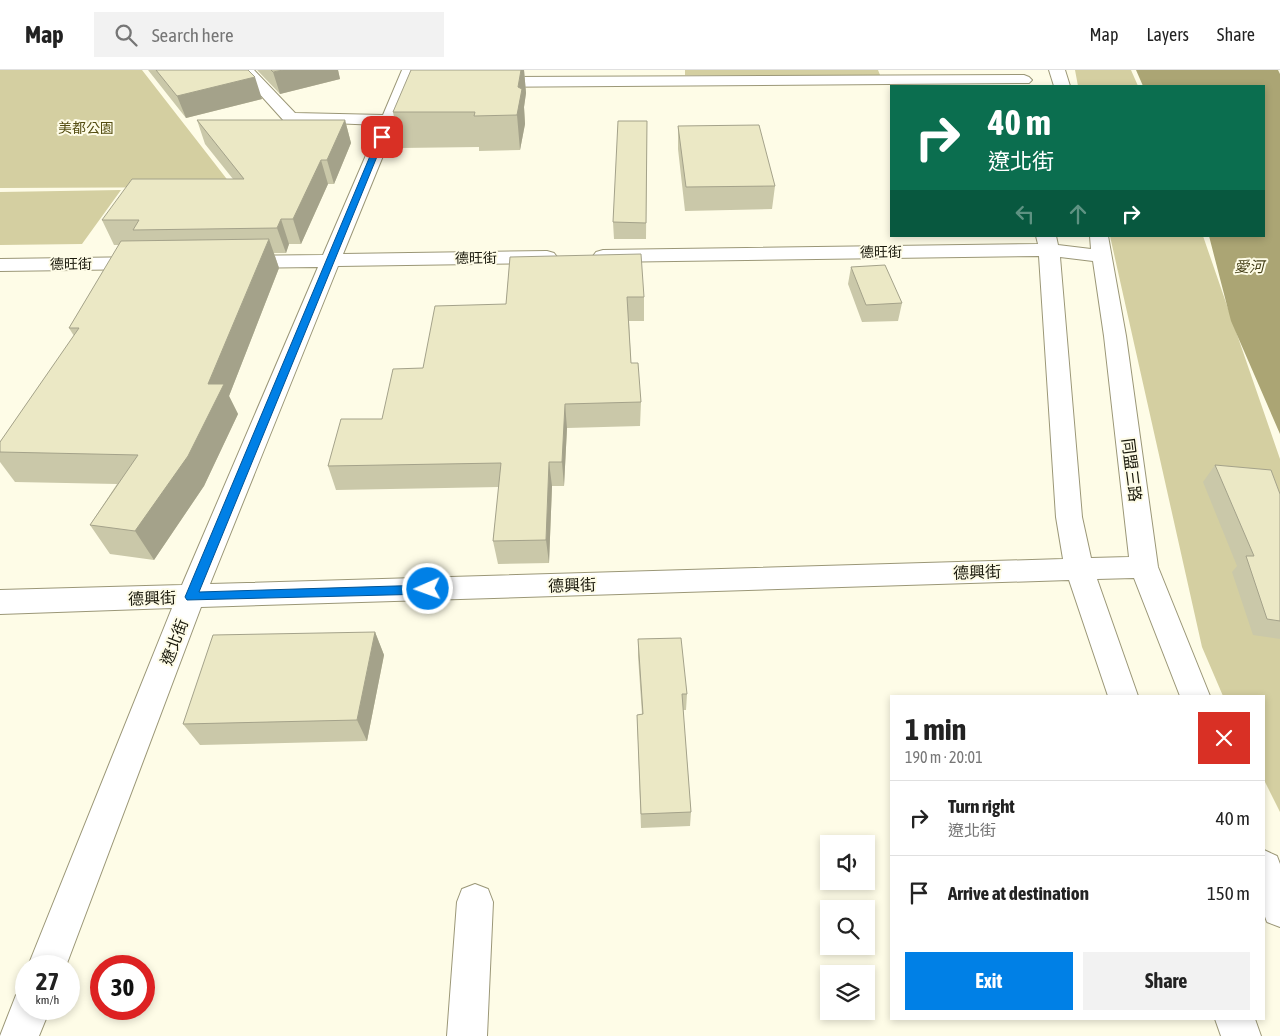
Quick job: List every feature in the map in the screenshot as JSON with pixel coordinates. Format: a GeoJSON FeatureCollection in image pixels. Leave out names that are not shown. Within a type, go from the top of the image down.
{"type":"FeatureCollection","features":[{"type":"Feature","properties":{"kind":"street"},"geometry":{"type":"LineString","coordinates":[[246,70],[290,118],[389,120]]}},
{"type":"Feature","properties":{"kind":"street"},"geometry":{"type":"LineString","coordinates":[[1057,70],[1062,85]]}},
{"type":"Feature","properties":{"kind":"street","name":"遼北街"},"geometry":{"type":"LineString","coordinates":[[51,955],[191,597],[389,120],[413,78]]}},
{"type":"Feature","properties":{"kind":"street"},"geometry":{"type":"LineString","coordinates":[[474,82],[1023,79]]}},
{"type":"Feature","properties":{"kind":"street"},"geometry":{"type":"LineString","coordinates":[[1047,243],[1069,517],[1079,569],[1123,695]]}},
{"type":"Feature","properties":{"kind":"street","name":"德旺街"},"geometry":{"type":"LineString","coordinates":[[225,262],[576,257],[1047,243],[1100,246]]}},
{"type":"Feature","properties":{"kind":"street","name":"同盟三路"},"geometry":{"type":"LineString","coordinates":[[1100,246],[1115,336],[1144,567],[1196,695]]}},
{"type":"Feature","properties":{"kind":"street","name":"德旺街"},"geometry":{"type":"LineString","coordinates":[[0,266],[166,263]]}},
{"type":"Feature","properties":{"kind":"street","name":"德興街"},"geometry":{"type":"LineString","coordinates":[[0,602],[1144,567]]}},
{"type":"Feature","properties":{"kind":"street"},"geometry":{"type":"LineString","coordinates":[[1265,871],[1280,909]]}},
{"type":"Feature","properties":{"kind":"street"},"geometry":{"type":"LineString","coordinates":[[468,1036],[475,902]]}},
{"type":"Feature","properties":{"kind":"street"},"geometry":{"type":"LineString","coordinates":[[19,1036],[26,1020]]}},
{"type":"Feature","properties":{"kind":"street"},"geometry":{"type":"LineString","coordinates":[[1235,1020],[1241,1036]]}},
{"type":"Feature","properties":{"kind":"green space","name":"美都公園"},"geometry":{"type":"Polygon","coordinates":[[[0,70],[142,70],[233,187],[0,188],[0,70]]]}},
{"type":"Feature","properties":{"kind":"green space"},"geometry":{"type":"Polygon","coordinates":[[[685,70],[878,70],[880,75],[685,75],[685,70]]]}},
{"type":"Feature","properties":{"kind":"green space"},"geometry":{"type":"Polygon","coordinates":[[[1075,70],[1131,70],[1138,85],[1078,85],[1075,70]]]}},
{"type":"Feature","properties":{"kind":"green space"},"geometry":{"type":"Polygon","coordinates":[[[121,190],[82,244],[0,245],[0,192],[121,190]]]}},
{"type":"Feature","properties":{"kind":"green space"},"geometry":{"type":"Polygon","coordinates":[[[1110,237],[1203,237],[1280,459],[1280,812],[1265,782],[1265,695],[1223,695],[1202,647],[1110,237]]]}},
{"type":"Feature","properties":{"kind":"water","name":"愛河"},"geometry":{"type":"Polygon","coordinates":[[[1136,70],[1278,70],[1280,74],[1280,434],[1231,321],[1209,237],[1265,237],[1265,85],[1143,85],[1136,70]]]}},
{"type":"Feature","properties":{"kind":"building"},"geometry":{"type":"Polygon","coordinates":[[[156,70],[248,70],[255,77],[177,96],[156,70]]]}},
{"type":"Feature","properties":{"kind":"building"},"geometry":{"type":"Polygon","coordinates":[[[411,70],[521,70],[518,87],[522,89],[517,115],[474,116],[475,112],[393,112],[411,70]]]}},
{"type":"Feature","properties":{"kind":"building"},"geometry":{"type":"Polygon","coordinates":[[[197,120],[345,120],[327,160],[321,160],[293,219],[281,219],[277,228],[133,230],[139,220],[102,220],[132,179],[244,179],[197,120]]]}},
{"type":"Feature","properties":{"kind":"building"},"geometry":{"type":"Polygon","coordinates":[[[618,121],[647,121],[646,223],[613,222],[618,121]]]}},
{"type":"Feature","properties":{"kind":"building"},"geometry":{"type":"Polygon","coordinates":[[[759,125],[775,186],[686,187],[678,126],[759,125]]]}},
{"type":"Feature","properties":{"kind":"building"},"geometry":{"type":"Polygon","coordinates":[[[269,239],[208,384],[224,384],[188,456],[135,531],[90,525],[138,455],[0,452],[0,442],[79,328],[69,328],[121,241],[269,239]]]}},
{"type":"Feature","properties":{"kind":"building"},"geometry":{"type":"Polygon","coordinates":[[[641,254],[644,297],[627,297],[631,363],[638,363],[641,402],[565,404],[562,462],[549,462],[546,540],[493,541],[501,463],[328,466],[341,419],[382,419],[393,369],[423,368],[435,306],[506,304],[510,257],[641,254]]]}},
{"type":"Feature","properties":{"kind":"building"},"geometry":{"type":"Polygon","coordinates":[[[885,265],[902,303],[866,305],[851,267],[885,265]]]}},
{"type":"Feature","properties":{"kind":"building"},"geometry":{"type":"Polygon","coordinates":[[[1215,465],[1271,470],[1280,494],[1280,621],[1267,619],[1246,556],[1254,556],[1215,465]]]}},
{"type":"Feature","properties":{"kind":"building"},"geometry":{"type":"Polygon","coordinates":[[[375,632],[357,720],[183,724],[213,635],[375,632]]]}},
{"type":"Feature","properties":{"kind":"building"},"geometry":{"type":"Polygon","coordinates":[[[681,638],[687,694],[682,694],[691,812],[641,814],[637,715],[643,714],[638,639],[681,638]]]}},
{"type":"Feature","properties":{"kind":"route"},"geometry":{"type":"LineString","coordinates":[[382,137],[191,597],[428,589]]}}]}
